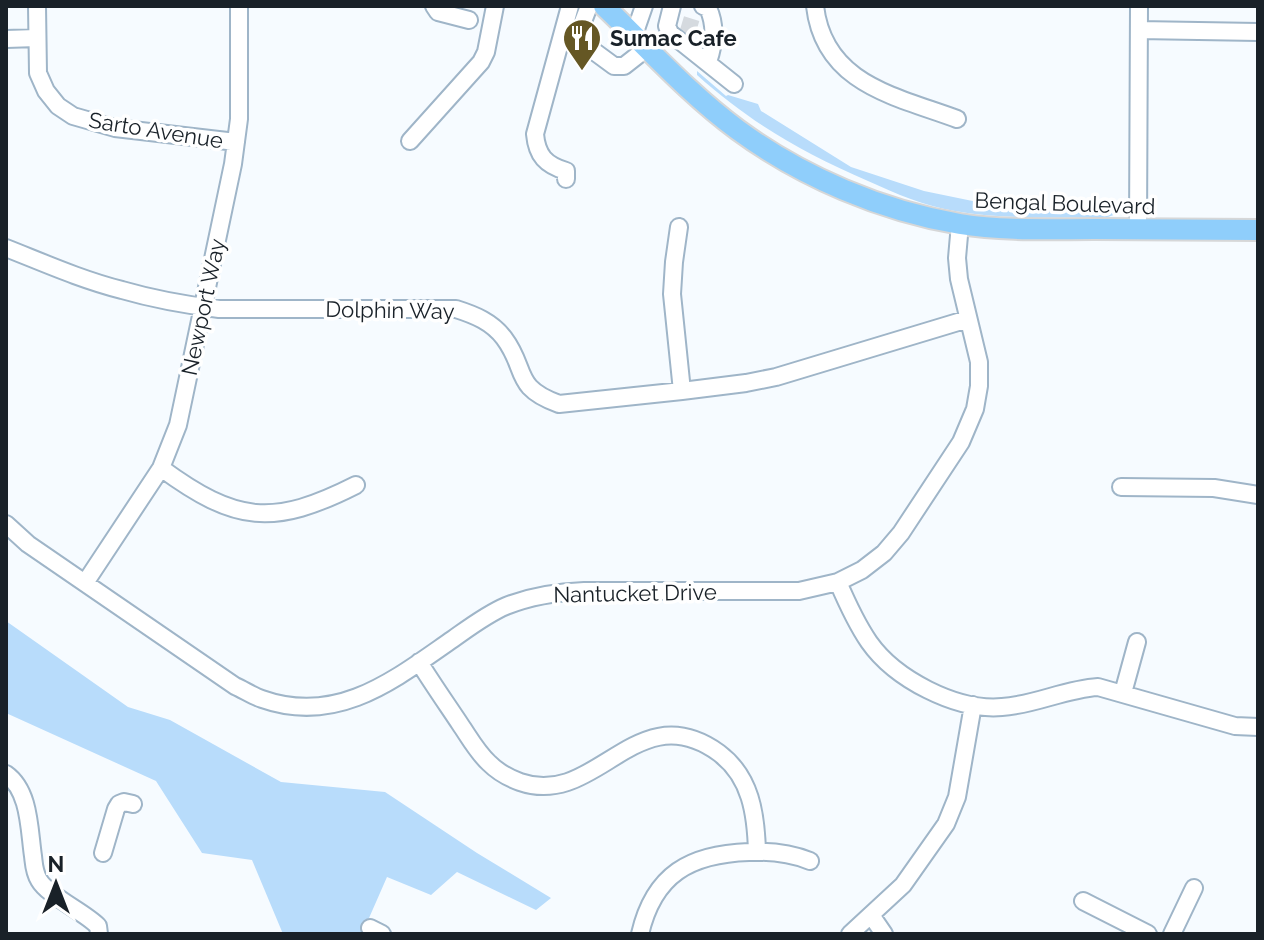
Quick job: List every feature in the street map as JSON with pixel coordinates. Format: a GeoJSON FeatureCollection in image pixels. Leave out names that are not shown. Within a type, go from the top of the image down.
{"type":"FeatureCollection","features":[{"type":"Feature","properties":{"kind":"main road","name":"Bengal Boulevard"},"geometry":{"type":"LineString","coordinates":[[604,6],[740,132],[791,164],[869,199],[960,224],[1060,229],[1258,230]]}},
{"type":"Feature","properties":{"kind":"street","name":"Sarto Avenue"},"geometry":{"type":"LineString","coordinates":[[37,6],[38,73],[46,91],[58,106],[73,116],[115,128],[236,142]]}},
{"type":"Feature","properties":{"kind":"street","name":"Newport Way"},"geometry":{"type":"LineString","coordinates":[[85,583],[161,468],[178,425],[233,164],[239,93],[239,6]]}},
{"type":"Feature","properties":{"kind":"street"},"geometry":{"type":"LineString","coordinates":[[434,6],[438,12],[469,20]]}},
{"type":"Feature","properties":{"kind":"street"},"geometry":{"type":"LineString","coordinates":[[410,141],[481,62],[486,52],[495,6]]}},
{"type":"Feature","properties":{"kind":"street"},"geometry":{"type":"LineString","coordinates":[[566,179],[566,171],[544,161],[535,134],[570,6]]}},
{"type":"Feature","properties":{"kind":"street"},"geometry":{"type":"LineString","coordinates":[[589,6],[579,32],[580,41],[614,66],[624,66],[641,42],[644,6]]}},
{"type":"Feature","properties":{"kind":"street"},"geometry":{"type":"LineString","coordinates":[[672,6],[667,26],[670,33],[685,38],[734,84]]}},
{"type":"Feature","properties":{"kind":"street"},"geometry":{"type":"LineString","coordinates":[[815,6],[819,30],[828,49],[840,65],[856,78],[873,88],[957,119]]}},
{"type":"Feature","properties":{"kind":"street"},"geometry":{"type":"LineString","coordinates":[[1138,230],[1139,6]]}},
{"type":"Feature","properties":{"kind":"street"},"geometry":{"type":"LineString","coordinates":[[698,8],[708,8],[712,16],[713,46],[708,62]]}},
{"type":"Feature","properties":{"kind":"street"},"geometry":{"type":"LineString","coordinates":[[1139,30],[1258,32]]}},
{"type":"Feature","properties":{"kind":"street"},"geometry":{"type":"LineString","coordinates":[[6,39],[37,38]]}},
{"type":"Feature","properties":{"kind":"street"},"geometry":{"type":"LineString","coordinates":[[663,63],[685,38]]}},
{"type":"Feature","properties":{"kind":"street","name":"Nantucket Drive"},"geometry":{"type":"LineString","coordinates":[[6,524],[28,544],[235,686],[262,699],[291,706],[322,707],[351,701],[380,687],[480,620],[530,598],[557,592],[799,591],[838,582],[862,570],[884,553],[901,533],[961,442],[975,409],[979,374],[977,351],[959,279],[960,224]]}},
{"type":"Feature","properties":{"kind":"street"},"geometry":{"type":"LineString","coordinates":[[679,227],[672,294],[682,391]]}},
{"type":"Feature","properties":{"kind":"street","name":"Dolphin Way"},"geometry":{"type":"LineString","coordinates":[[6,248],[95,282],[204,307],[456,309],[475,315],[492,326],[505,340],[529,388],[542,398],[559,404],[776,377],[968,319]]}},
{"type":"Feature","properties":{"kind":"street"},"geometry":{"type":"LineString","coordinates":[[161,468],[205,497],[231,509],[259,514],[289,512],[356,485]]}},
{"type":"Feature","properties":{"kind":"street"},"geometry":{"type":"LineString","coordinates":[[1121,487],[1214,488],[1258,495]]}},
{"type":"Feature","properties":{"kind":"street"},"geometry":{"type":"LineString","coordinates":[[838,582],[856,622],[871,645],[891,666],[944,697],[999,708],[1025,704],[1078,688],[1098,687],[1235,726],[1258,727]]}},
{"type":"Feature","properties":{"kind":"street"},"geometry":{"type":"LineString","coordinates":[[1123,693],[1137,642]]}},
{"type":"Feature","properties":{"kind":"street"},"geometry":{"type":"LineString","coordinates":[[419,662],[487,762],[509,778],[523,783],[554,786],[570,782],[647,739],[669,736],[689,738],[708,745],[725,758],[746,786],[754,814],[757,852]]}},
{"type":"Feature","properties":{"kind":"street"},"geometry":{"type":"LineString","coordinates":[[850,934],[911,876],[946,824],[957,797],[973,705]]}},
{"type":"Feature","properties":{"kind":"street"},"geometry":{"type":"LineString","coordinates":[[6,774],[13,779],[25,801],[35,872],[40,883],[88,915],[98,926],[99,934]]}},
{"type":"Feature","properties":{"kind":"street"},"geometry":{"type":"LineString","coordinates":[[103,853],[119,804],[133,804]]}},
{"type":"Feature","properties":{"kind":"street"},"geometry":{"type":"LineString","coordinates":[[640,934],[650,902],[661,887],[676,872],[694,862],[714,855],[757,852],[794,855],[810,861]]}},
{"type":"Feature","properties":{"kind":"street"},"geometry":{"type":"LineString","coordinates":[[1172,934],[1194,888]]}},
{"type":"Feature","properties":{"kind":"street"},"geometry":{"type":"LineString","coordinates":[[1083,901],[1148,934]]}},
{"type":"Feature","properties":{"kind":"street"},"geometry":{"type":"LineString","coordinates":[[871,915],[884,934]]}},
{"type":"Feature","properties":{"kind":"shaded area"},"geometry":{"type":"Polygon","coordinates":[[[697,71],[726,96],[758,104],[761,111],[851,167],[924,191],[992,205],[1119,213],[1108,217],[1012,217],[974,214],[921,203],[844,170],[778,136],[717,92],[697,75],[697,71]]]}},
{"type":"Feature","properties":{"kind":"shaded area"},"geometry":{"type":"Polygon","coordinates":[[[6,621],[128,707],[170,720],[281,782],[385,792],[551,898],[536,910],[457,872],[431,895],[387,877],[362,934],[283,934],[252,860],[202,853],[156,781],[6,713],[6,621]]]}},
{"type":"Feature","properties":{"kind":"tunnel"},"geometry":{"type":"LineString","coordinates":[[687,34],[694,11]]}},
{"type":"Feature","properties":{"kind":"place","name":"Sumac Cafe"},"geometry":{"type":"Point","coordinates":[582,72]}}]}
